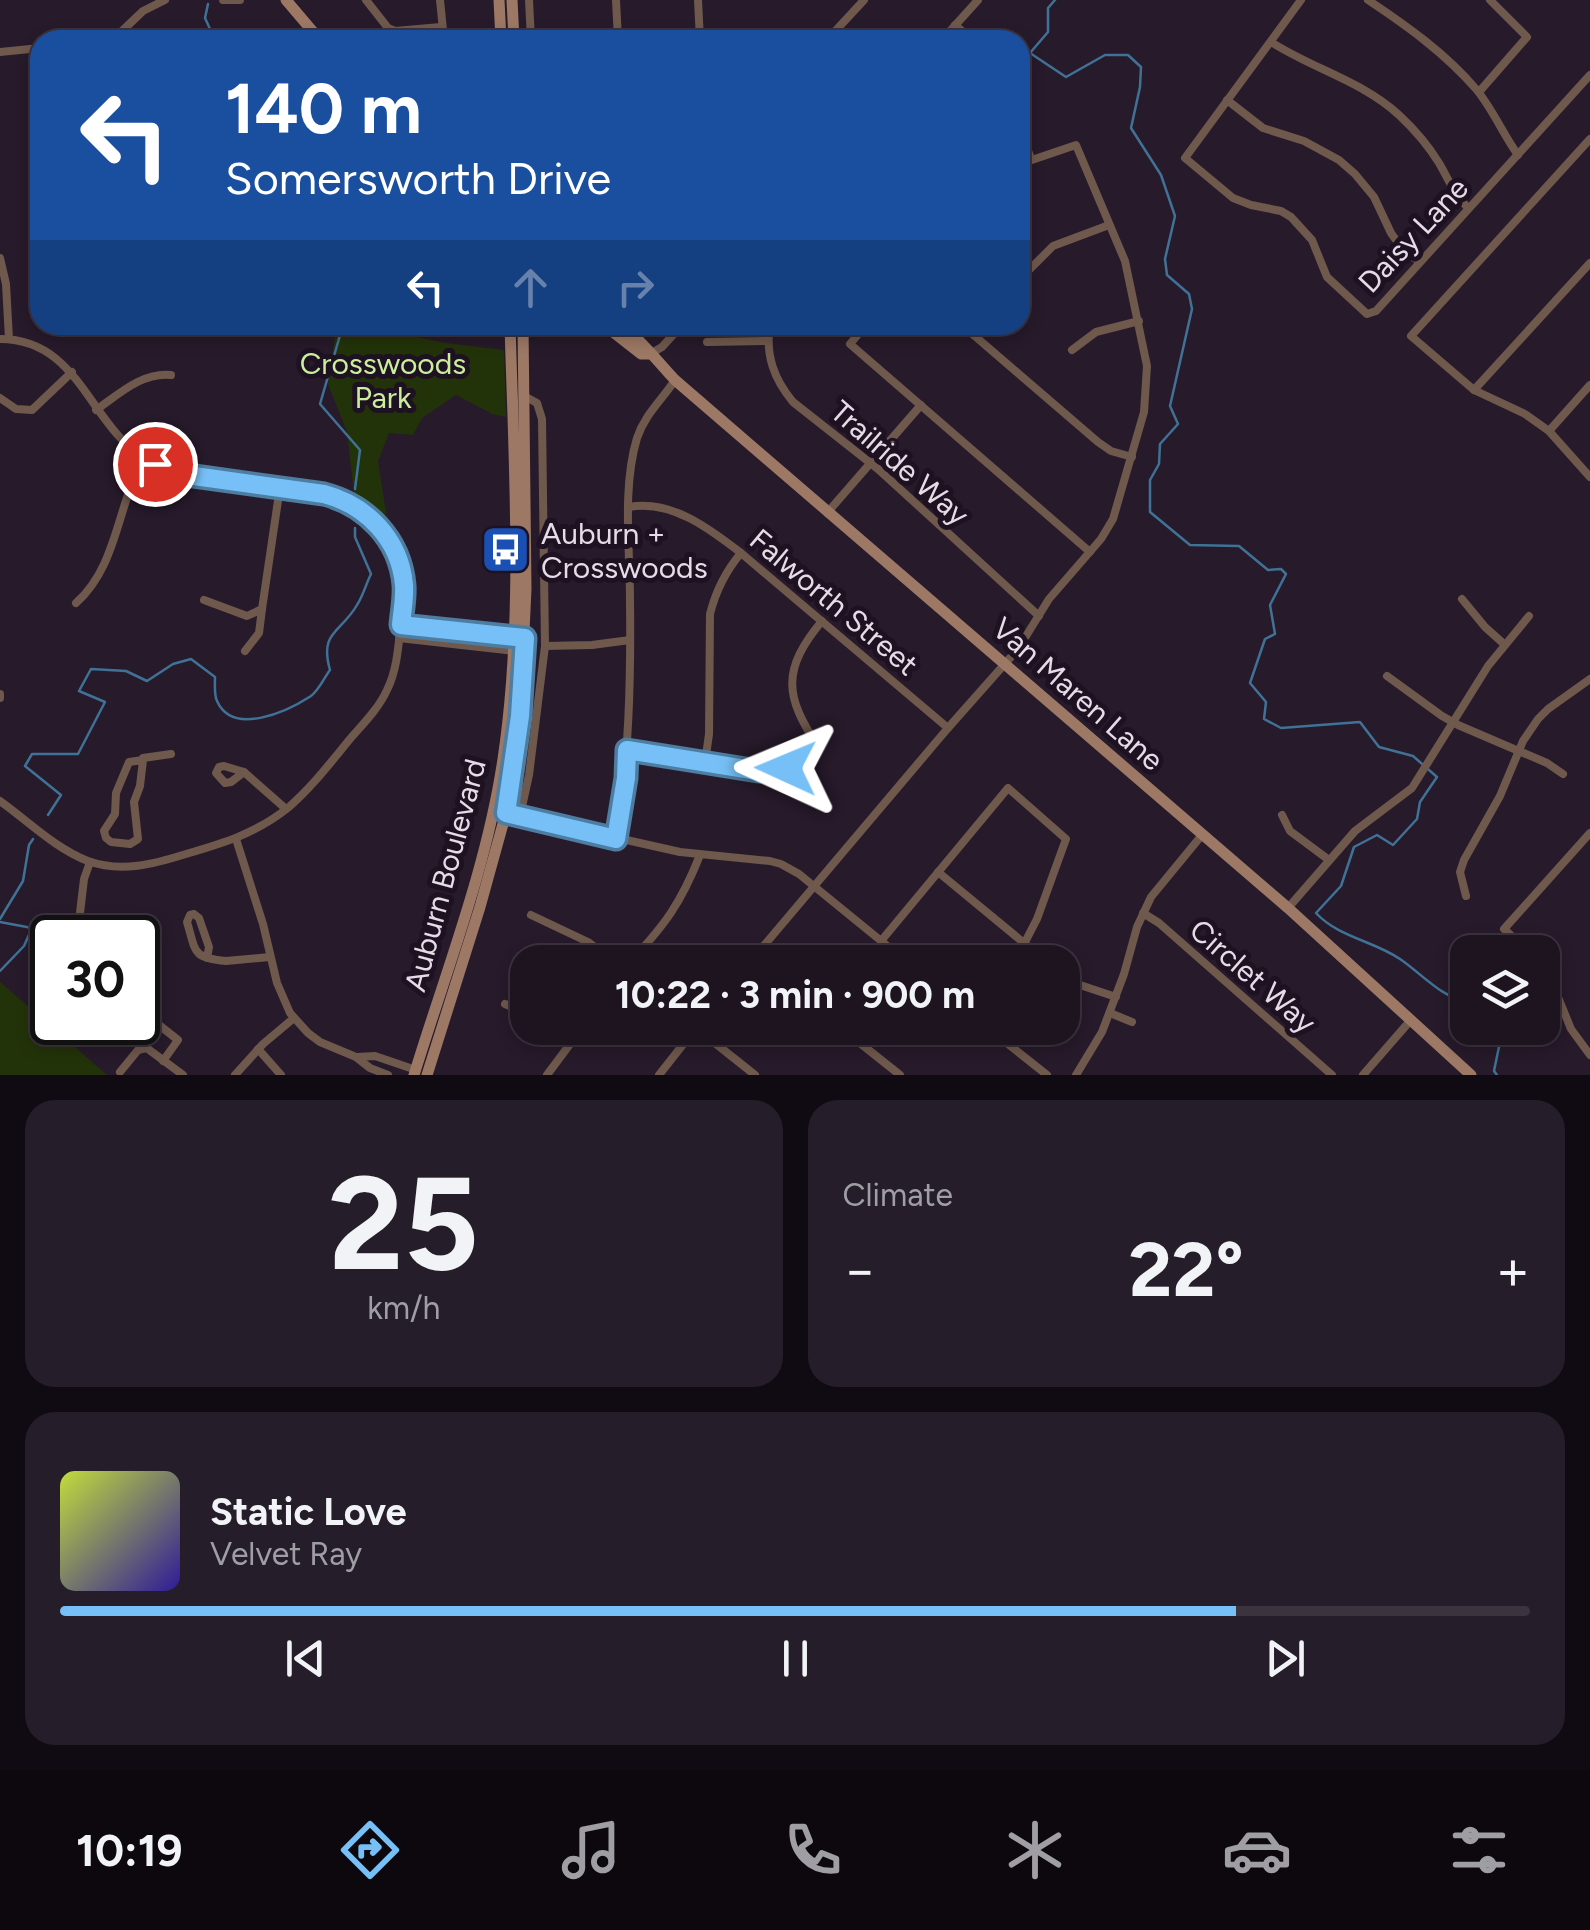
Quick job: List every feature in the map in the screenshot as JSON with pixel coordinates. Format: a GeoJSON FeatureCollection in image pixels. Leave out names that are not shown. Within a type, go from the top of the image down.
{"type":"FeatureCollection","features":[{"type":"Feature","properties":{"kind":"main road"},"geometry":{"type":"LineString","coordinates":[[286,0],[312,30]]}},
{"type":"Feature","properties":{"kind":"main road"},"geometry":{"type":"LineString","coordinates":[[499,0],[500,30]]}},
{"type":"Feature","properties":{"kind":"main road"},"geometry":{"type":"LineString","coordinates":[[512,0],[514,30]]}},
{"type":"Feature","properties":{"kind":"main road","name":"Auburn Boulevard"},"geometry":{"type":"LineString","coordinates":[[510,335],[519,645]]}},
{"type":"Feature","properties":{"kind":"main road","name":"Auburn Boulevard"},"geometry":{"type":"LineString","coordinates":[[423,1074],[474,884],[500,812],[519,645],[524,335]]}},
{"type":"Feature","properties":{"kind":"main road","name":"Van Maren Lane"},"geometry":{"type":"LineString","coordinates":[[617,335],[641,354],[650,354]]}},
{"type":"Feature","properties":{"kind":"main road","name":"Van Maren Lane"},"geometry":{"type":"LineString","coordinates":[[634,335],[675,380],[1288,908],[1470,1075]]}},
{"type":"Feature","properties":{"kind":"street"},"geometry":{"type":"LineString","coordinates":[[123,30],[143,11],[166,0]]}},
{"type":"Feature","properties":{"kind":"street"},"geometry":{"type":"LineString","coordinates":[[223,0],[240,0]]}},
{"type":"Feature","properties":{"kind":"street"},"geometry":{"type":"LineString","coordinates":[[366,0],[393,30]]}},
{"type":"Feature","properties":{"kind":"street"},"geometry":{"type":"LineString","coordinates":[[440,0],[442,30]]}},
{"type":"Feature","properties":{"kind":"street"},"geometry":{"type":"LineString","coordinates":[[529,0],[530,30]]}},
{"type":"Feature","properties":{"kind":"street"},"geometry":{"type":"LineString","coordinates":[[616,0],[618,30]]}},
{"type":"Feature","properties":{"kind":"street"},"geometry":{"type":"LineString","coordinates":[[698,0],[700,30]]}},
{"type":"Feature","properties":{"kind":"street"},"geometry":{"type":"LineString","coordinates":[[836,30],[864,0]]}},
{"type":"Feature","properties":{"kind":"street"},"geometry":{"type":"LineString","coordinates":[[951,30],[978,0]]}},
{"type":"Feature","properties":{"kind":"street","name":"Daisy Lane"},"geometry":{"type":"LineString","coordinates":[[1302,0],[1185,155],[1186,160],[1232,198],[1281,211],[1298,223],[1312,240],[1327,277],[1370,314],[1376,312],[1590,76]]}},
{"type":"Feature","properties":{"kind":"street"},"geometry":{"type":"LineString","coordinates":[[1368,0],[1428,43],[1479,92],[1518,155]]}},
{"type":"Feature","properties":{"kind":"street"},"geometry":{"type":"LineString","coordinates":[[1479,92],[1527,37],[1490,0]]}},
{"type":"Feature","properties":{"kind":"street"},"geometry":{"type":"LineString","coordinates":[[955,25],[961,30]]}},
{"type":"Feature","properties":{"kind":"street"},"geometry":{"type":"LineString","coordinates":[[407,30],[442,27]]}},
{"type":"Feature","properties":{"kind":"street"},"geometry":{"type":"LineString","coordinates":[[1271,42],[1386,103],[1419,136],[1439,163],[1453,192],[1468,208]]}},
{"type":"Feature","properties":{"kind":"street"},"geometry":{"type":"LineString","coordinates":[[0,52],[30,49]]}},
{"type":"Feature","properties":{"kind":"street"},"geometry":{"type":"LineString","coordinates":[[1227,100],[1262,128],[1319,148],[1347,167],[1374,196],[1398,243],[1419,262]]}},
{"type":"Feature","properties":{"kind":"street"},"geometry":{"type":"LineString","coordinates":[[1590,139],[1411,336],[1474,390],[1524,414],[1548,431],[1590,477]]}},
{"type":"Feature","properties":{"kind":"street"},"geometry":{"type":"LineString","coordinates":[[768,945],[1024,642],[1050,599],[1114,519],[1144,412],[1147,382],[1129,273],[1076,145],[1031,159]]}},
{"type":"Feature","properties":{"kind":"street"},"geometry":{"type":"LineString","coordinates":[[1030,269],[1052,246],[1109,225]]}},
{"type":"Feature","properties":{"kind":"street"},"geometry":{"type":"LineString","coordinates":[[0,258],[5,274],[4,339],[41,348],[61,361],[116,436],[144,458],[181,474],[336,497],[366,513],[391,543],[404,595],[400,638],[384,698],[315,781],[286,809],[257,829],[159,863],[124,866],[90,862],[60,846],[0,801]]}},
{"type":"Feature","properties":{"kind":"street"},"geometry":{"type":"LineString","coordinates":[[1474,390],[1590,263]]}},
{"type":"Feature","properties":{"kind":"street"},"geometry":{"type":"LineString","coordinates":[[1072,350],[1096,332],[1139,321]]}},
{"type":"Feature","properties":{"kind":"street"},"geometry":{"type":"LineString","coordinates":[[650,354],[673,335]]}},
{"type":"Feature","properties":{"kind":"street","name":"Trailride Way"},"geometry":{"type":"LineString","coordinates":[[769,335],[772,367],[793,402],[871,463],[1039,616]]}},
{"type":"Feature","properties":{"kind":"street"},"geometry":{"type":"LineString","coordinates":[[858,335],[850,344],[1090,552]]}},
{"type":"Feature","properties":{"kind":"street"},"geometry":{"type":"LineString","coordinates":[[973,335],[1098,442],[1132,458]]}},
{"type":"Feature","properties":{"kind":"street"},"geometry":{"type":"LineString","coordinates":[[707,342],[768,341]]}},
{"type":"Feature","properties":{"kind":"street"},"geometry":{"type":"LineString","coordinates":[[0,398],[16,409],[32,410],[72,372]]}},
{"type":"Feature","properties":{"kind":"street"},"geometry":{"type":"LineString","coordinates":[[96,410],[140,380],[171,375]]}},
{"type":"Feature","properties":{"kind":"street"},"geometry":{"type":"LineString","coordinates":[[616,839],[626,778],[631,470],[637,438],[646,418],[675,380]]}},
{"type":"Feature","properties":{"kind":"street"},"geometry":{"type":"LineString","coordinates":[[1548,431],[1590,386]]}},
{"type":"Feature","properties":{"kind":"street"},"geometry":{"type":"LineString","coordinates":[[520,816],[545,646],[542,418],[537,403],[524,396]]}},
{"type":"Feature","properties":{"kind":"street"},"geometry":{"type":"LineString","coordinates":[[827,513],[921,405]]}},
{"type":"Feature","properties":{"kind":"street"},"geometry":{"type":"LineString","coordinates":[[76,603],[104,566],[144,458]]}},
{"type":"Feature","properties":{"kind":"street"},"geometry":{"type":"LineString","coordinates":[[245,651],[259,633],[280,487]]}},
{"type":"Feature","properties":{"kind":"street","name":"Falworth Street"},"geometry":{"type":"LineString","coordinates":[[629,507],[659,507],[691,519],[720,537],[948,728]]}},
{"type":"Feature","properties":{"kind":"street"},"geometry":{"type":"LineString","coordinates":[[706,762],[710,734],[710,614],[723,576],[741,554]]}},
{"type":"Feature","properties":{"kind":"street"},"geometry":{"type":"LineString","coordinates":[[1462,599],[1504,644]]}},
{"type":"Feature","properties":{"kind":"street"},"geometry":{"type":"LineString","coordinates":[[204,600],[247,616],[262,609]]}},
{"type":"Feature","properties":{"kind":"street"},"geometry":{"type":"LineString","coordinates":[[1288,908],[1355,830],[1403,797],[1422,774],[1488,666],[1529,616]]}},
{"type":"Feature","properties":{"kind":"street"},"geometry":{"type":"LineString","coordinates":[[627,750],[758,771],[781,770],[797,764],[818,746],[797,712],[792,682],[801,653],[822,622]]}},
{"type":"Feature","properties":{"kind":"street"},"geometry":{"type":"LineString","coordinates":[[401,625],[519,645]]}},
{"type":"Feature","properties":{"kind":"street"},"geometry":{"type":"LineString","coordinates":[[400,638],[519,645]]}},
{"type":"Feature","properties":{"kind":"street"},"geometry":{"type":"LineString","coordinates":[[545,646],[630,640]]}},
{"type":"Feature","properties":{"kind":"street"},"geometry":{"type":"LineString","coordinates":[[1387,676],[1453,722],[1547,763],[1562,774]]}},
{"type":"Feature","properties":{"kind":"street"},"geometry":{"type":"LineString","coordinates":[[1466,896],[1460,872],[1464,860],[1500,796],[1519,751],[1538,719],[1590,679]]}},
{"type":"Feature","properties":{"kind":"street"},"geometry":{"type":"LineString","coordinates":[[143,760],[134,802],[138,836],[134,844],[108,840],[104,832],[115,814],[116,792],[129,762],[171,754]]}},
{"type":"Feature","properties":{"kind":"street"},"geometry":{"type":"LineString","coordinates":[[244,772],[286,809]]}},
{"type":"Feature","properties":{"kind":"street"},"geometry":{"type":"LineString","coordinates":[[881,942],[938,872],[1008,788],[1066,839],[1024,944],[938,872]]}},
{"type":"Feature","properties":{"kind":"street"},"geometry":{"type":"LineString","coordinates":[[500,812],[700,855],[780,864],[800,874],[885,945]]}},
{"type":"Feature","properties":{"kind":"street"},"geometry":{"type":"LineString","coordinates":[[1282,815],[1290,831],[1329,860]]}},
{"type":"Feature","properties":{"kind":"street"},"geometry":{"type":"LineString","coordinates":[[1511,935],[1504,929],[1590,833]]}},
{"type":"Feature","properties":{"kind":"street"},"geometry":{"type":"LineString","coordinates":[[1076,1075],[1110,1013],[1143,913],[1164,879],[1202,834]]}},
{"type":"Feature","properties":{"kind":"street"},"geometry":{"type":"LineString","coordinates":[[236,839],[280,994],[294,1018],[320,1042],[388,1075]]}},
{"type":"Feature","properties":{"kind":"street"},"geometry":{"type":"LineString","coordinates":[[124,866],[126,844]]}},
{"type":"Feature","properties":{"kind":"street"},"geometry":{"type":"LineString","coordinates":[[645,945],[668,920],[700,855]]}},
{"type":"Feature","properties":{"kind":"street"},"geometry":{"type":"LineString","coordinates":[[80,915],[90,862]]}},
{"type":"Feature","properties":{"kind":"street","name":"Circlet Way"},"geometry":{"type":"LineString","coordinates":[[1143,913],[1332,1075]]}},
{"type":"Feature","properties":{"kind":"street"},"geometry":{"type":"LineString","coordinates":[[207,958],[200,918],[190,915],[187,922],[196,952],[207,958],[226,961],[270,956]]}},
{"type":"Feature","properties":{"kind":"street"},"geometry":{"type":"LineString","coordinates":[[531,915],[591,945]]}},
{"type":"Feature","properties":{"kind":"street"},"geometry":{"type":"LineString","coordinates":[[1080,985],[1116,997]]}},
{"type":"Feature","properties":{"kind":"street"},"geometry":{"type":"LineString","coordinates":[[1560,1002],[1571,1029],[1590,1055]]}},
{"type":"Feature","properties":{"kind":"street"},"geometry":{"type":"LineString","coordinates":[[505,1004],[510,1006]]}},
{"type":"Feature","properties":{"kind":"street"},"geometry":{"type":"LineString","coordinates":[[1110,1013],[1132,1022]]}},
{"type":"Feature","properties":{"kind":"street"},"geometry":{"type":"LineString","coordinates":[[235,1075],[294,1018]]}},
{"type":"Feature","properties":{"kind":"street"},"geometry":{"type":"LineString","coordinates":[[1362,1075],[1410,1021]]}},
{"type":"Feature","properties":{"kind":"street"},"geometry":{"type":"LineString","coordinates":[[146,1048],[159,1025],[178,1040],[164,1061]]}},
{"type":"Feature","properties":{"kind":"street"},"geometry":{"type":"LineString","coordinates":[[547,1075],[570,1045]]}},
{"type":"Feature","properties":{"kind":"street"},"geometry":{"type":"LineString","coordinates":[[659,1075],[683,1045]]}},
{"type":"Feature","properties":{"kind":"street"},"geometry":{"type":"LineString","coordinates":[[717,1045],[755,1075]]}},
{"type":"Feature","properties":{"kind":"street"},"geometry":{"type":"LineString","coordinates":[[862,1045],[900,1075]]}},
{"type":"Feature","properties":{"kind":"street"},"geometry":{"type":"LineString","coordinates":[[1009,1045],[1047,1075]]}},
{"type":"Feature","properties":{"kind":"street"},"geometry":{"type":"LineString","coordinates":[[120,1072],[138,1050],[146,1048],[183,1075]]}},
{"type":"Feature","properties":{"kind":"street"},"geometry":{"type":"LineString","coordinates":[[258,1049],[281,1075]]}},
{"type":"Feature","properties":{"kind":"street"},"geometry":{"type":"LineString","coordinates":[[356,1057],[375,1056],[423,1074]]}},
{"type":"Feature","properties":{"kind":"green space","name":"Crosswoods Park"},"geometry":{"type":"Polygon","coordinates":[[[335,335],[413,335],[504,350],[506,417],[456,395],[422,418],[413,435],[389,433],[378,461],[386,513],[383,517],[354,494],[347,432],[328,384],[335,335]]]}},
{"type":"Feature","properties":{"kind":"green space"},"geometry":{"type":"Polygon","coordinates":[[[0,982],[30,1008],[30,1045],[72,1045],[107,1075],[0,1075],[0,982]]]}},
{"type":"Feature","properties":{"kind":"waterway"},"geometry":{"type":"LineString","coordinates":[[1055,0],[1048,8],[1048,32],[1030,53],[1066,77],[1105,55],[1128,55],[1141,67],[1131,128],[1161,175],[1175,216],[1165,259],[1167,275],[1189,294],[1192,309],[1170,406],[1178,424],[1160,444],[1159,464],[1150,480],[1150,512],[1190,545],[1239,546],[1268,570],[1281,569],[1286,574],[1270,605],[1275,634],[1265,639],[1250,683],[1266,702],[1264,719],[1281,728],[1360,722],[1379,747],[1413,756],[1437,777],[1420,802],[1417,819],[1393,845],[1377,835],[1354,847],[1341,886],[1316,913],[1335,928],[1400,959],[1450,996]]}},
{"type":"Feature","properties":{"kind":"waterway"},"geometry":{"type":"LineString","coordinates":[[208,4],[205,18],[210,30]]}},
{"type":"Feature","properties":{"kind":"waterway"},"geometry":{"type":"LineString","coordinates":[[340,335],[320,404],[360,450],[355,489]]}},
{"type":"Feature","properties":{"kind":"waterway"},"geometry":{"type":"LineString","coordinates":[[48,815],[61,795],[25,766],[32,754],[78,754],[105,702],[79,691],[91,669],[126,671],[147,681],[173,664],[191,659],[215,677],[216,699],[235,718],[275,714],[314,693],[330,670],[329,640],[357,605],[371,574],[355,528]]}},
{"type":"Feature","properties":{"kind":"waterway"},"geometry":{"type":"LineString","coordinates":[[0,919],[23,881],[33,839]]}},
{"type":"Feature","properties":{"kind":"waterway"},"geometry":{"type":"LineString","coordinates":[[0,922],[32,928],[24,946],[0,971]]}},
{"type":"Feature","properties":{"kind":"waterway"},"geometry":{"type":"LineString","coordinates":[[1497,1075],[1494,1071],[1499,1045]]}},
{"type":"Feature","properties":{"kind":"place","name":"Auburn + Crosswoods"},"geometry":{"type":"Point","coordinates":[506,550]}},
{"type":"Feature","properties":{"kind":"route"},"geometry":{"type":"LineString","coordinates":[[155,464],[194,476],[344,500],[366,513],[391,543],[404,584],[401,625],[525,638],[520,716],[506,813],[616,839],[627,750],[758,771],[786,768]]}}]}
